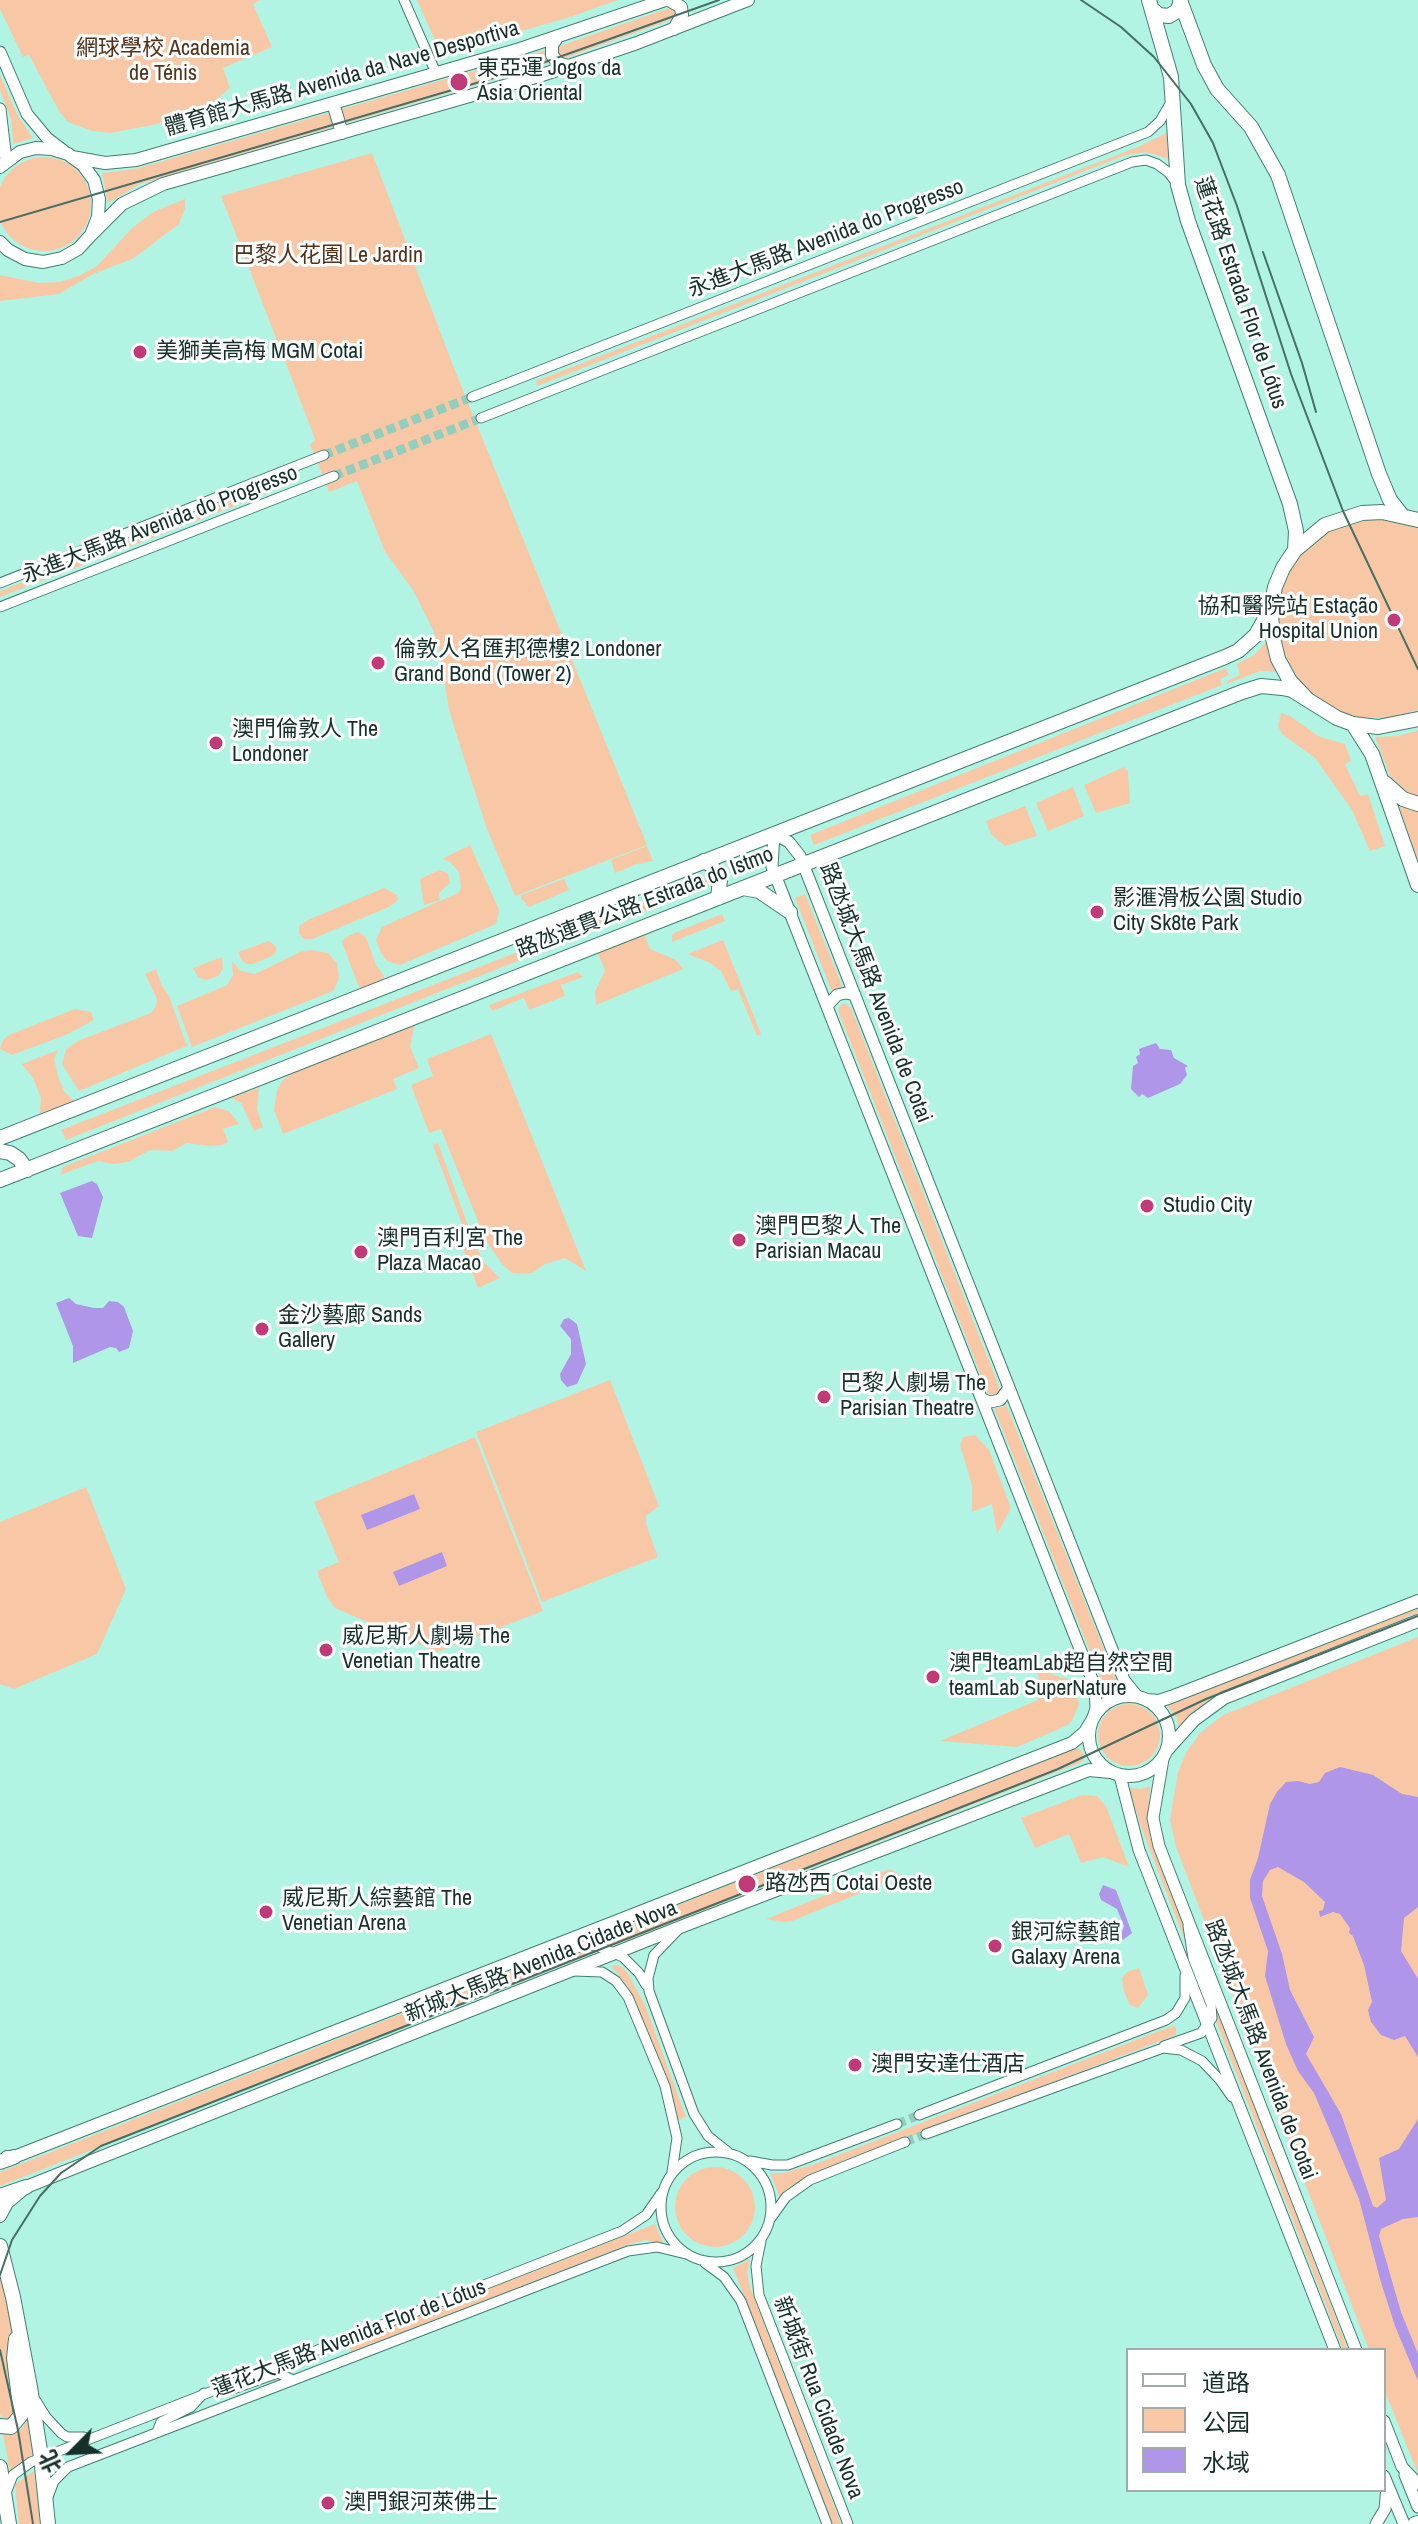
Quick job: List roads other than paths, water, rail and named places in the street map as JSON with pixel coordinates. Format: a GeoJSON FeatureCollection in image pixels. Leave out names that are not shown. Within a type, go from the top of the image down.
{"type":"FeatureCollection","features":[{"type":"Feature","properties":{"kind":"main road","name":"體育館大馬路 Avenida da Nave Desportiva"},"geometry":{"type":"LineString","coordinates":[[3,164],[20,152],[36,148],[52,149],[105,163],[136,160],[436,73],[667,0]]}},
{"type":"Feature","properties":{"kind":"main road"},"geometry":{"type":"LineString","coordinates":[[667,0],[675,1],[681,7],[682,15],[674,29]]}},
{"type":"Feature","properties":{"kind":"main road"},"geometry":{"type":"LineString","coordinates":[[0,251],[43,262],[62,258],[78,249],[122,204],[141,192],[568,66],[748,0]]}},
{"type":"Feature","properties":{"kind":"main road"},"geometry":{"type":"LineString","coordinates":[[1151,4],[1159,15],[1169,16],[1177,11],[1180,1]]}},
{"type":"Feature","properties":{"kind":"main road"},"geometry":{"type":"LineString","coordinates":[[1180,1],[1204,65],[1217,89],[1251,127],[1278,175],[1379,474],[1390,500],[1401,514]]}},
{"type":"Feature","properties":{"kind":"main road","name":"蓮花路 Estrada Flor de Lótus"},"geometry":{"type":"LineString","coordinates":[[1151,4],[1172,93],[1178,185],[1188,221],[1290,504],[1296,531],[1295,550]]}},
{"type":"Feature","properties":{"kind":"main road"},"geometry":{"type":"LineString","coordinates":[[558,36],[552,45],[552,55],[558,63],[568,66]]}},
{"type":"Feature","properties":{"kind":"main road"},"geometry":{"type":"LineString","coordinates":[[333,103],[342,133]]}},
{"type":"Feature","properties":{"kind":"main road"},"geometry":{"type":"LineString","coordinates":[[70,156],[83,165],[94,180],[99,199],[98,217],[91,235]]}},
{"type":"Feature","properties":{"kind":"main road"},"geometry":{"type":"LineString","coordinates":[[0,242],[25,259]]}},
{"type":"Feature","properties":{"kind":"main road"},"geometry":{"type":"LineString","coordinates":[[1418,520],[1401,514],[1372,512],[1343,517],[1324,526],[1295,550],[1283,568],[1271,608],[1272,634],[1278,659],[1290,681],[1308,700],[1353,724],[1378,727],[1418,719]]}},
{"type":"Feature","properties":{"kind":"main road","name":"路氹連貫公路 Estrada do Istmo"},"geometry":{"type":"LineString","coordinates":[[0,1138],[1238,651],[1256,635],[1271,608]]}},
{"type":"Feature","properties":{"kind":"main road","name":"路氹連貫公路 Estrada do Istmo"},"geometry":{"type":"LineString","coordinates":[[0,1180],[1242,692],[1261,686],[1282,688],[1308,700]]}},
{"type":"Feature","properties":{"kind":"main road"},"geometry":{"type":"LineString","coordinates":[[1353,724],[1368,743],[1418,885]]}},
{"type":"Feature","properties":{"kind":"main road"},"geometry":{"type":"LineString","coordinates":[[1379,774],[1397,795],[1418,804]]}},
{"type":"Feature","properties":{"kind":"main road"},"geometry":{"type":"LineString","coordinates":[[704,861],[711,865],[720,880],[718,898]]}},
{"type":"Feature","properties":{"kind":"main road"},"geometry":{"type":"LineString","coordinates":[[743,888],[759,891],[790,912]]}},
{"type":"Feature","properties":{"kind":"main road"},"geometry":{"type":"LineString","coordinates":[[0,1151],[19,1159],[27,1170]]}},
{"type":"Feature","properties":{"kind":"main road"},"geometry":{"type":"LineString","coordinates":[[1418,1601],[1159,1701],[1124,1696],[1111,1699],[1100,1707],[1092,1720],[1089,1745],[1101,1765],[1115,1774],[1144,1774],[1194,1720],[1224,1698],[1418,1621]]}},
{"type":"Feature","properties":{"kind":"main road"},"geometry":{"type":"LineString","coordinates":[[1142,1698],[1157,1706],[1168,1727],[1165,1754]]}},
{"type":"Feature","properties":{"kind":"main road","name":"新城大馬路 Avenida Cidade Nova"},"geometry":{"type":"LineString","coordinates":[[5,2159],[1072,1743],[1085,1732],[1092,1720]]}},
{"type":"Feature","properties":{"kind":"main road","name":"新城大馬路 Avenida Cidade Nova"},"geometry":{"type":"LineString","coordinates":[[0,2216],[7,2203],[26,2187],[683,1926],[1089,1770],[1115,1774]]}},
{"type":"Feature","properties":{"kind":"main road"},"geometry":{"type":"LineString","coordinates":[[0,2196],[26,2187]]}},
{"type":"Feature","properties":{"kind":"main road"},"geometry":{"type":"LineString","coordinates":[[0,2246],[30,2387],[48,2524]]}},
{"type":"Feature","properties":{"kind":"main road"},"geometry":{"type":"LineString","coordinates":[[0,2426],[11,2427],[21,2415],[14,2358],[19,2327]]}},
{"type":"Feature","properties":{"kind":"main road"},"geometry":{"type":"LineString","coordinates":[[0,2467],[9,2524]]}},
{"type":"Feature","properties":{"kind":"street"},"geometry":{"type":"LineString","coordinates":[[404,0],[436,73]]}},
{"type":"Feature","properties":{"kind":"street"},"geometry":{"type":"LineString","coordinates":[[0,52],[27,114],[36,127],[70,156]]}},
{"type":"Feature","properties":{"kind":"street","name":"永進大馬路 Avenida do Progresso"},"geometry":{"type":"LineString","coordinates":[[472,397],[1148,132],[1169,108],[1172,93]]}},
{"type":"Feature","properties":{"kind":"street"},"geometry":{"type":"LineString","coordinates":[[0,109],[3,164]]}},
{"type":"Feature","properties":{"kind":"street","name":"永進大馬路 Avenida do Progresso"},"geometry":{"type":"LineString","coordinates":[[481,418],[1132,162],[1146,160],[1157,164],[1178,185]]}},
{"type":"Feature","properties":{"kind":"street","name":"永進大馬路 Avenida do Progresso"},"geometry":{"type":"LineString","coordinates":[[0,583],[324,455]]}},
{"type":"Feature","properties":{"kind":"street","name":"永進大馬路 Avenida do Progresso"},"geometry":{"type":"LineString","coordinates":[[0,607],[334,476]]}},
{"type":"Feature","properties":{"kind":"street"},"geometry":{"type":"LineString","coordinates":[[774,834],[775,875],[1095,1687],[1096,1708],[1092,1720]]}},
{"type":"Feature","properties":{"kind":"street","name":"路氹城大馬路 Avenida de Cotai"},"geometry":{"type":"LineString","coordinates":[[774,834],[794,848],[803,864],[1124,1680],[1142,1698]]}},
{"type":"Feature","properties":{"kind":"street"},"geometry":{"type":"LineString","coordinates":[[827,1006],[831,999],[840,994],[855,995]]}},
{"type":"Feature","properties":{"kind":"street"},"geometry":{"type":"LineString","coordinates":[[982,1399],[990,1402],[1000,1400],[1009,1388]]}},
{"type":"Feature","properties":{"kind":"street","name":"路氹城大馬路 Avenida de Cotai"},"geometry":{"type":"LineString","coordinates":[[1165,1754],[1153,1818],[1159,1846],[1355,2348]]}},
{"type":"Feature","properties":{"kind":"street","name":"路氹城大馬路 Avenida de Cotai"},"geometry":{"type":"LineString","coordinates":[[1115,1774],[1139,1850],[1334,2348]]}},
{"type":"Feature","properties":{"kind":"street"},"geometry":{"type":"LineString","coordinates":[[926,2134],[1201,2033],[1212,2018],[1211,2004],[1192,1954],[1184,1912]]}},
{"type":"Feature","properties":{"kind":"street"},"geometry":{"type":"LineString","coordinates":[[653,2003],[648,1978],[654,1955],[683,1926]]}},
{"type":"Feature","properties":{"kind":"street"},"geometry":{"type":"LineString","coordinates":[[514,1961],[538,1964],[586,1945],[600,1946],[617,1953],[639,1973],[701,2127],[717,2144],[743,2159],[758,2164],[788,2165],[897,2124]]}},
{"type":"Feature","properties":{"kind":"street"},"geometry":{"type":"LineString","coordinates":[[919,2115],[1166,2020],[1176,2013],[1185,1998],[1183,1964]]}},
{"type":"Feature","properties":{"kind":"street"},"geometry":{"type":"LineString","coordinates":[[572,1972],[602,1972],[622,1987],[665,2086],[677,2138],[671,2175]]}},
{"type":"Feature","properties":{"kind":"street"},"geometry":{"type":"LineString","coordinates":[[1157,2049],[1181,2050],[1202,2061],[1220,2080],[1240,2110]]}},
{"type":"Feature","properties":{"kind":"street"},"geometry":{"type":"LineString","coordinates":[[665,2086],[663,2067],[672,2056]]}},
{"type":"Feature","properties":{"kind":"street"},"geometry":{"type":"LineString","coordinates":[[729,2153],[709,2152],[691,2157],[675,2169],[662,2192],[660,2210],[664,2227],[673,2242],[686,2254],[700,2260],[720,2262],[739,2257],[762,2238],[786,2197],[810,2180],[905,2142]]}},
{"type":"Feature","properties":{"kind":"street"},"geometry":{"type":"LineString","coordinates":[[743,2159],[767,2185],[769,2222]]}},
{"type":"Feature","properties":{"kind":"street","name":"蓮花大馬路 Avenida Flor de Lótus"},"geometry":{"type":"LineString","coordinates":[[5,2499],[13,2475],[26,2464],[622,2231],[646,2215],[662,2192]]}},
{"type":"Feature","properties":{"kind":"street","name":"新城街 Rua Cidade Nova"},"geometry":{"type":"LineString","coordinates":[[762,2238],[756,2266],[759,2295],[848,2524]]}},
{"type":"Feature","properties":{"kind":"street","name":"蓮花大馬路 Avenida Flor de Lótus"},"geometry":{"type":"LineString","coordinates":[[46,2503],[54,2481],[68,2467],[157,2432],[628,2251],[657,2247],[686,2254]]}},
{"type":"Feature","properties":{"kind":"street","name":"新城街 Rua Cidade Nova"},"geometry":{"type":"LineString","coordinates":[[700,2260],[724,2277],[741,2301],[827,2524]]}},
{"type":"Feature","properties":{"kind":"street"},"geometry":{"type":"LineString","coordinates":[[157,2432],[161,2422],[191,2407],[210,2390],[230,2390],[278,2373],[293,2380]]}},
{"type":"Feature","properties":{"kind":"street"},"geometry":{"type":"LineString","coordinates":[[30,2387],[46,2417],[61,2433],[77,2438],[93,2436]]}},
{"type":"Feature","properties":{"kind":"street"},"geometry":{"type":"LineString","coordinates":[[1386,2426],[1418,2507]]}},
{"type":"Feature","properties":{"kind":"street"},"geometry":{"type":"LineString","coordinates":[[1402,2467],[1418,2484]]}},
{"type":"Feature","properties":{"kind":"street"},"geometry":{"type":"LineString","coordinates":[[1386,2481],[1404,2524]]}},
{"type":"Feature","properties":{"kind":"street"},"geometry":{"type":"LineString","coordinates":[[1376,2524],[1385,2509],[1385,2492]]}},
{"type":"Feature","properties":{"kind":"water"},"geometry":{"type":"Polygon","coordinates":[[[1156,1043],[1160,1049],[1171,1050],[1174,1058],[1188,1066],[1185,1068],[1187,1075],[1180,1084],[1148,1098],[1142,1094],[1139,1097],[1131,1089],[1133,1066],[1138,1063],[1136,1057],[1140,1054],[1139,1049],[1156,1043]]]}},
{"type":"Feature","properties":{"kind":"water"},"geometry":{"type":"Polygon","coordinates":[[[92,1181],[97,1184],[103,1197],[92,1238],[78,1236],[60,1193],[92,1181]]]}},
{"type":"Feature","properties":{"kind":"water"},"geometry":{"type":"Polygon","coordinates":[[[69,1298],[76,1304],[94,1308],[103,1308],[109,1301],[118,1302],[124,1307],[133,1331],[129,1348],[119,1352],[110,1347],[73,1363],[73,1346],[56,1303],[69,1298]]]}},
{"type":"Feature","properties":{"kind":"water"},"geometry":{"type":"Polygon","coordinates":[[[569,1318],[577,1324],[586,1364],[577,1384],[567,1387],[560,1374],[571,1354],[571,1339],[560,1326],[564,1319],[569,1318]]]}},
{"type":"Feature","properties":{"kind":"water"},"geometry":{"type":"Polygon","coordinates":[[[414,1494],[420,1509],[367,1530],[361,1515],[414,1494]]]}},
{"type":"Feature","properties":{"kind":"water"},"geometry":{"type":"Polygon","coordinates":[[[442,1552],[447,1566],[399,1586],[393,1572],[442,1552]]]}},
{"type":"Feature","properties":{"kind":"water"},"geometry":{"type":"Polygon","coordinates":[[[1340,1767],[1373,1775],[1402,1794],[1418,1797],[1418,1907],[1404,1918],[1401,1951],[1418,1979],[1418,2057],[1405,2036],[1394,2040],[1381,2035],[1371,2022],[1368,2010],[1372,2002],[1364,1965],[1349,1933],[1350,1928],[1340,1914],[1333,1912],[1320,1917],[1319,1911],[1323,1910],[1325,1902],[1304,1882],[1278,1867],[1270,1870],[1263,1881],[1262,1896],[1282,1954],[1290,1990],[1314,2037],[1306,2054],[1341,2114],[1373,2206],[1377,2208],[1386,2200],[1379,2158],[1399,2149],[1418,2119],[1418,2217],[1403,2219],[1381,2229],[1379,2236],[1401,2312],[1418,2354],[1418,2381],[1395,2326],[1359,2199],[1314,2093],[1298,2071],[1286,2044],[1265,1976],[1268,1951],[1250,1898],[1250,1880],[1270,1804],[1277,1792],[1286,1782],[1319,1782],[1325,1773],[1340,1767]]]}},
{"type":"Feature","properties":{"kind":"water"},"geometry":{"type":"Polygon","coordinates":[[[1103,1885],[1116,1890],[1132,1933],[1123,1940],[1124,1926],[1117,1909],[1101,1900],[1099,1894],[1103,1885]]]}},
{"type":"Feature","properties":{"kind":"tunnel"},"geometry":{"type":"LineString","coordinates":[[324,455],[472,397]]}},
{"type":"Feature","properties":{"kind":"tunnel"},"geometry":{"type":"LineString","coordinates":[[334,476],[481,418]]}},
{"type":"Feature","properties":{"kind":"tunnel"},"geometry":{"type":"LineString","coordinates":[[897,2124],[919,2115]]}},
{"type":"Feature","properties":{"kind":"tunnel"},"geometry":{"type":"LineString","coordinates":[[905,2142],[926,2134]]}},
{"type":"Feature","properties":{"kind":"tram line"},"geometry":{"type":"LineString","coordinates":[[0,222],[531,67],[719,0]]}},
{"type":"Feature","properties":{"kind":"tram line"},"geometry":{"type":"LineString","coordinates":[[1081,0],[1121,27],[1154,57],[1191,104],[1213,143],[1237,206],[1291,374],[1343,511],[1418,669]]}},
{"type":"Feature","properties":{"kind":"tram line"},"geometry":{"type":"LineString","coordinates":[[1263,252],[1316,412]]}},
{"type":"Feature","properties":{"kind":"tram line"},"geometry":{"type":"LineString","coordinates":[[0,2275],[12,2240],[40,2196],[61,2173],[101,2146],[1058,1769],[1206,1699],[1418,1616]]}},
{"type":"Feature","properties":{"kind":"tram line"},"geometry":{"type":"LineString","coordinates":[[0,2350],[18,2430],[33,2524]]}},
{"type":"Feature","properties":{"kind":"place","name":"東亞運 Jogos da Ásia Oriental"},"geometry":{"type":"Point","coordinates":[459,82]}},
{"type":"Feature","properties":{"kind":"place","name":"美獅美高梅 MGM Cotai"},"geometry":{"type":"Point","coordinates":[140,352]}},
{"type":"Feature","properties":{"kind":"place","name":"協和醫院站 Estação Hospital Union"},"geometry":{"type":"Point","coordinates":[1394,620]}},
{"type":"Feature","properties":{"kind":"place","name":"倫敦人名匯邦德樓2 Londoner Grand Bond (Tower 2)"},"geometry":{"type":"Point","coordinates":[378,663]}},
{"type":"Feature","properties":{"kind":"place","name":"澳門倫敦人 The Londoner"},"geometry":{"type":"Point","coordinates":[216,743]}},
{"type":"Feature","properties":{"kind":"place","name":"影滙滑板公園 Studio City Sk8te Park"},"geometry":{"type":"Point","coordinates":[1097,912]}},
{"type":"Feature","properties":{"kind":"place","name":"Studio City"},"geometry":{"type":"Point","coordinates":[1147,1206]}},
{"type":"Feature","properties":{"kind":"place","name":"澳門巴黎人 The Parisian Macau"},"geometry":{"type":"Point","coordinates":[739,1240]}},
{"type":"Feature","properties":{"kind":"place","name":"澳門百利宮 The Plaza Macao"},"geometry":{"type":"Point","coordinates":[361,1252]}},
{"type":"Feature","properties":{"kind":"place","name":"金沙藝廊 Sands Gallery"},"geometry":{"type":"Point","coordinates":[262,1329]}},
{"type":"Feature","properties":{"kind":"place","name":"巴黎人劇場 The Parisian Theatre"},"geometry":{"type":"Point","coordinates":[824,1397]}},
{"type":"Feature","properties":{"kind":"place","name":"威尼斯人劇場 The Venetian Theatre"},"geometry":{"type":"Point","coordinates":[326,1650]}},
{"type":"Feature","properties":{"kind":"place","name":"澳門teamLab超自然空間 teamLab SuperNature"},"geometry":{"type":"Point","coordinates":[933,1677]}},
{"type":"Feature","properties":{"kind":"place","name":"路氹西 Cotai Oeste"},"geometry":{"type":"Point","coordinates":[747,1884]}},
{"type":"Feature","properties":{"kind":"place","name":"威尼斯人綜藝館 The Venetian Arena"},"geometry":{"type":"Point","coordinates":[266,1912]}},
{"type":"Feature","properties":{"kind":"place","name":"銀河綜藝館 Galaxy Arena"},"geometry":{"type":"Point","coordinates":[995,1946]}},
{"type":"Feature","properties":{"kind":"place","name":"澳門安達仕酒店"},"geometry":{"type":"Point","coordinates":[855,2065]}},
{"type":"Feature","properties":{"kind":"place","name":"澳門銀河萊佛士"},"geometry":{"type":"Point","coordinates":[328,2503]}},
{"type":"Feature","properties":{"kind":"park label","name":"網球學校 Academia de Ténis"},"geometry":{"type":"Point","coordinates":[163,62]}},
{"type":"Feature","properties":{"kind":"park label","name":"巴黎人花園 Le Jardin"},"geometry":{"type":"Point","coordinates":[328,256]}}]}
